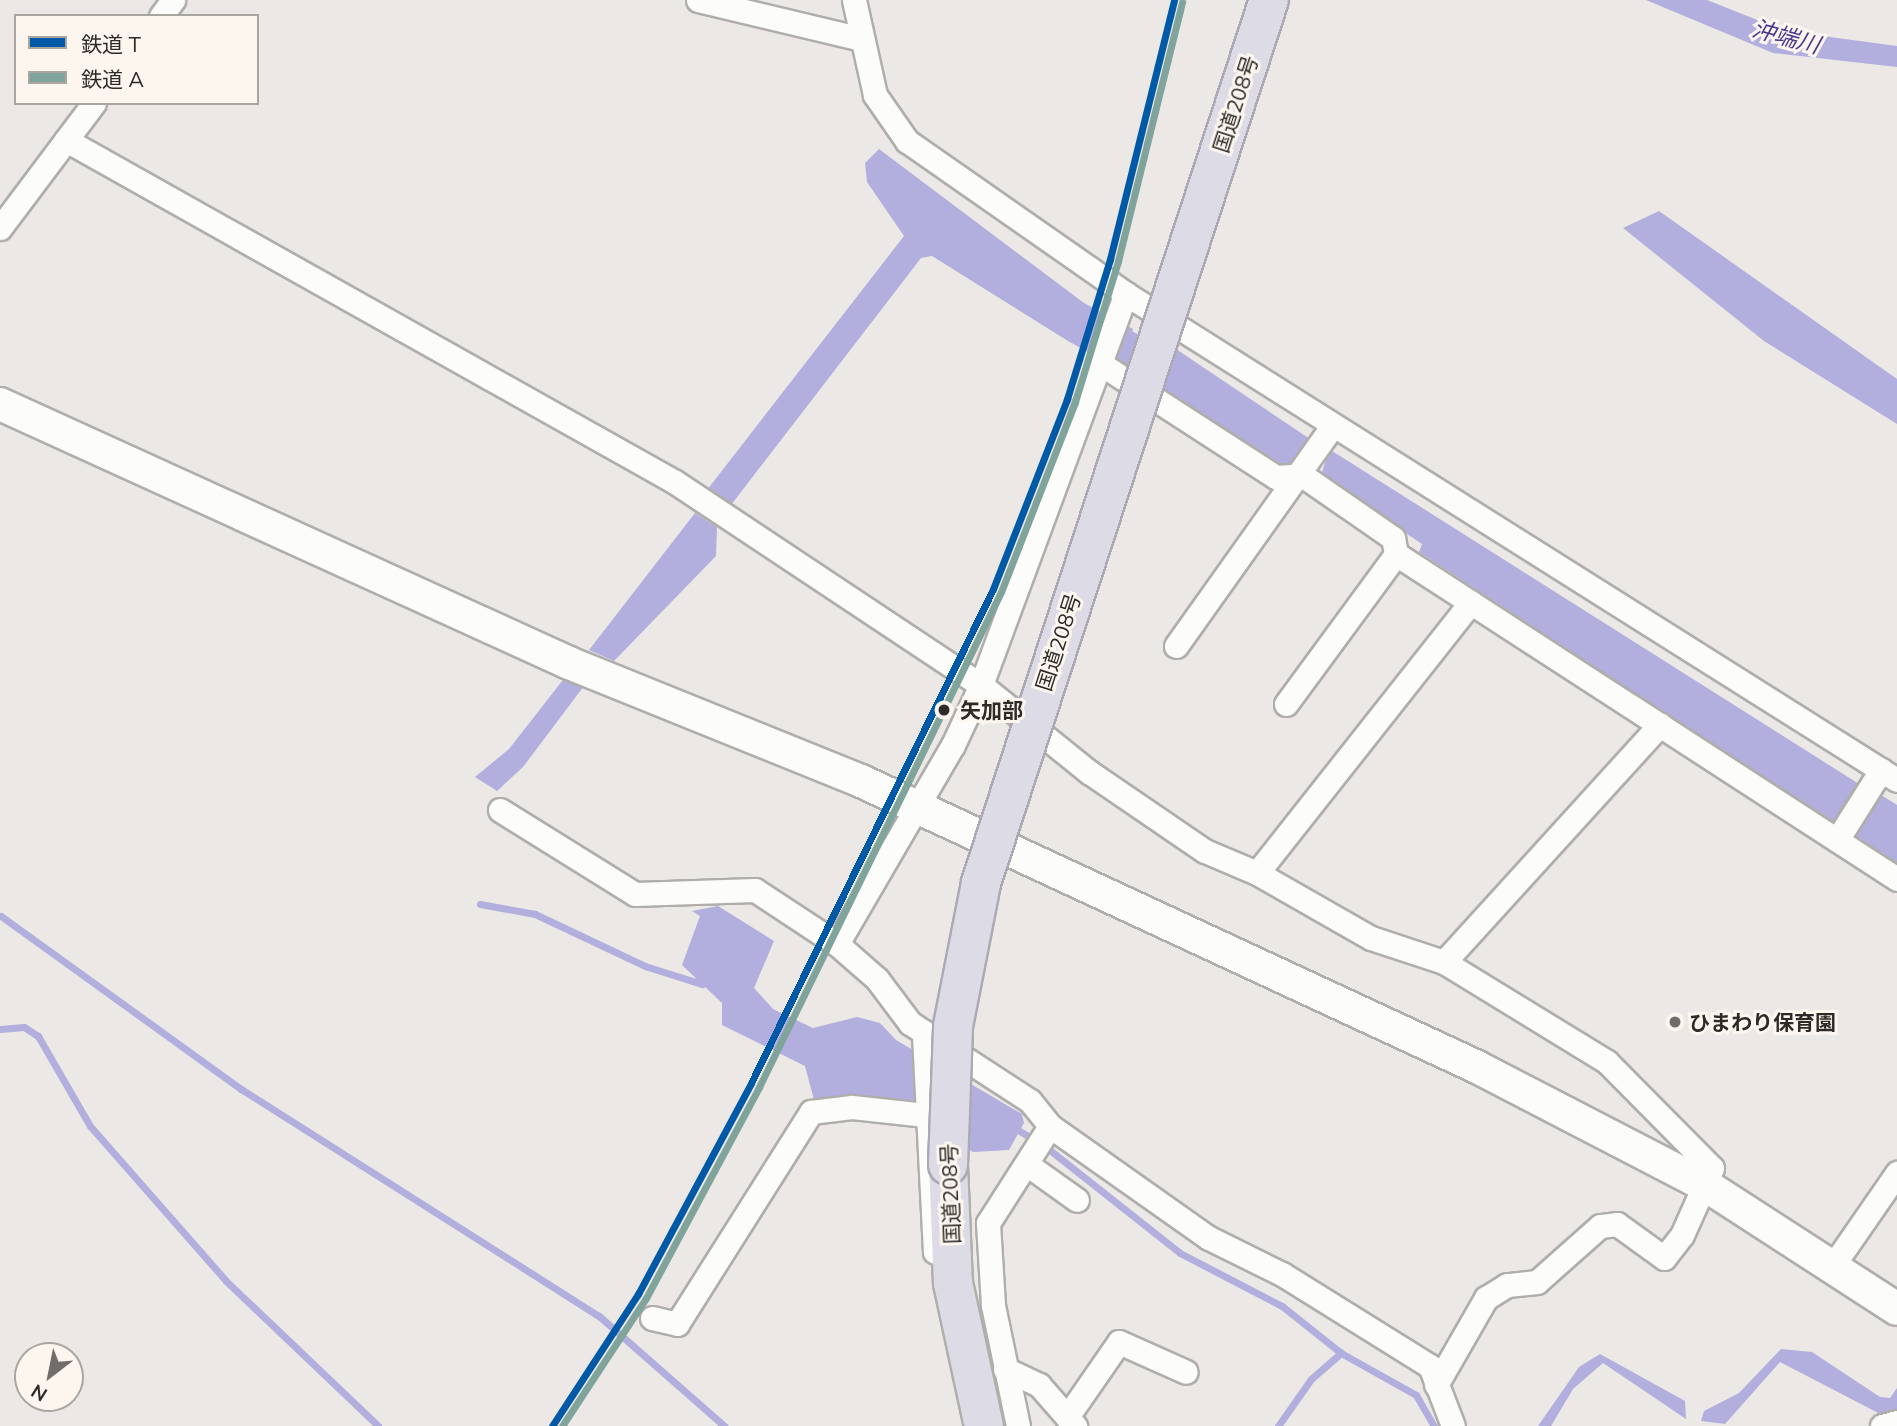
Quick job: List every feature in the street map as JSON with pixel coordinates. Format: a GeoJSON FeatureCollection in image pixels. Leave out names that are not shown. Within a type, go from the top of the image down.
{"type":"FeatureCollection","features":[{"type":"Feature","properties":{"kind":"highway","name":"国道208号"},"geometry":{"type":"LineString","coordinates":[[984,1426],[953,1283],[948,1164],[953,1026],[981,883],[1269,0]]}},
{"type":"Feature","properties":{"kind":"street"},"geometry":{"type":"LineString","coordinates":[[698,0],[858,38]]}},
{"type":"Feature","properties":{"kind":"street"},"geometry":{"type":"LineString","coordinates":[[854,0],[858,38],[874,95],[907,141],[1123,303],[1333,425],[1886,774],[1838,840]]}},
{"type":"Feature","properties":{"kind":"street"},"geometry":{"type":"LineString","coordinates":[[0,229],[92,105]]}},
{"type":"Feature","properties":{"kind":"street"},"geometry":{"type":"LineString","coordinates":[[66,140],[675,482],[981,685],[1182,835],[1257,873],[1371,938],[1444,962],[1607,1062],[1712,1168],[1707,1186],[1664,1258],[1609,1221],[1537,1282],[1507,1285],[1486,1298],[1436,1385]]}},
{"type":"Feature","properties":{"kind":"street"},"geometry":{"type":"LineString","coordinates":[[836,944],[916,812],[981,685],[1123,303]]}},
{"type":"Feature","properties":{"kind":"street"},"geometry":{"type":"LineString","coordinates":[[1101,364],[1276,477],[1302,475],[1393,538],[1396,554],[1897,879]]}},
{"type":"Feature","properties":{"kind":"street"},"geometry":{"type":"LineString","coordinates":[[0,404],[569,663],[861,781],[916,812],[1477,1067],[1707,1186],[1834,1264],[1897,1309]]}},
{"type":"Feature","properties":{"kind":"street"},"geometry":{"type":"LineString","coordinates":[[1176,646],[1302,475],[1333,425]]}},
{"type":"Feature","properties":{"kind":"street"},"geometry":{"type":"LineString","coordinates":[[1286,704],[1396,554]]}},
{"type":"Feature","properties":{"kind":"street"},"geometry":{"type":"LineString","coordinates":[[1257,873],[1471,602]]}},
{"type":"Feature","properties":{"kind":"street"},"geometry":{"type":"LineString","coordinates":[[1444,962],[1660,725]]}},
{"type":"Feature","properties":{"kind":"street"},"geometry":{"type":"LineString","coordinates":[[500,810],[635,894],[755,890],[836,944],[877,979],[924,1042],[1030,1101],[1050,1126],[1209,1238],[1392,1339],[1430,1366],[1453,1426]]}},
{"type":"Feature","properties":{"kind":"street"},"geometry":{"type":"LineString","coordinates":[[924,1042],[926,1123],[964,1272],[1005,1369],[1018,1426]]}},
{"type":"Feature","properties":{"kind":"street"},"geometry":{"type":"LineString","coordinates":[[652,1318],[677,1324],[811,1112],[852,1108],[926,1123]]}},
{"type":"Feature","properties":{"kind":"street"},"geometry":{"type":"LineString","coordinates":[[968,1426],[964,1272],[988,1223],[1050,1126]]}},
{"type":"Feature","properties":{"kind":"street"},"geometry":{"type":"LineString","coordinates":[[1028,1164],[1077,1200]]}},
{"type":"Feature","properties":{"kind":"street"},"geometry":{"type":"LineString","coordinates":[[1834,1264],[1897,1173]]}},
{"type":"Feature","properties":{"kind":"street"},"geometry":{"type":"LineString","coordinates":[[1005,1369],[1039,1385],[1071,1422],[1119,1342],[1186,1372]]}},
{"type":"Feature","properties":{"kind":"street"},"geometry":{"type":"LineString","coordinates":[[1882,1426],[1897,1422]]}},
{"type":"Feature","properties":{"kind":"water","name":"沖端川"},"geometry":{"type":"Polygon","coordinates":[[[1646,0],[1707,0],[1785,31],[1897,46],[1897,67],[1773,53],[1646,0]]]}},
{"type":"Feature","properties":{"kind":"water"},"geometry":{"type":"Polygon","coordinates":[[[879,149],[1084,303],[1133,329],[1121,365],[1068,341],[932,256],[921,258],[731,505],[707,490],[904,236],[867,182],[865,163],[879,149]]]}},
{"type":"Feature","properties":{"kind":"water"},"geometry":{"type":"Polygon","coordinates":[[[1659,211],[1897,379],[1897,424],[1764,341],[1623,228],[1659,211]]]}},
{"type":"Feature","properties":{"kind":"water"},"geometry":{"type":"Polygon","coordinates":[[[1176,349],[1310,439],[1297,460],[1280,467],[1163,394],[1176,349]]]}},
{"type":"Feature","properties":{"kind":"water"},"geometry":{"type":"Polygon","coordinates":[[[1329,449],[1859,784],[1835,824],[1419,552],[1422,544],[1321,476],[1329,449]]]}},
{"type":"Feature","properties":{"kind":"water"},"geometry":{"type":"Polygon","coordinates":[[[695,513],[717,527],[716,556],[614,661],[589,650],[695,513]]]}},
{"type":"Feature","properties":{"kind":"water"},"geometry":{"type":"Polygon","coordinates":[[[566,676],[584,686],[523,767],[497,791],[475,777],[509,749],[566,676]]]}},
{"type":"Feature","properties":{"kind":"water"},"geometry":{"type":"Polygon","coordinates":[[[1878,793],[1897,805],[1897,866],[1854,836],[1878,793]]]}},
{"type":"Feature","properties":{"kind":"water"},"geometry":{"type":"Polygon","coordinates":[[[718,906],[774,941],[754,988],[773,1009],[813,1028],[857,1017],[880,1023],[896,1040],[1022,1114],[1024,1123],[1009,1150],[973,1152],[896,1102],[814,1100],[805,1066],[722,1025],[722,1003],[682,965],[700,916],[692,911],[718,906]]]}},
{"type":"Feature","properties":{"kind":"water"},"geometry":{"type":"Polygon","coordinates":[[[1781,1349],[1812,1352],[1880,1397],[1890,1398],[1897,1388],[1897,1413],[1886,1417],[1780,1362],[1725,1424],[1701,1421],[1704,1411],[1739,1393],[1781,1349]]]}},
{"type":"Feature","properties":{"kind":"water"},"geometry":{"type":"Polygon","coordinates":[[[1600,1354],[1685,1401],[1686,1419],[1603,1363],[1573,1389],[1551,1426],[1538,1426],[1579,1367],[1600,1354]]]}},
{"type":"Feature","properties":{"kind":"waterway"},"geometry":{"type":"LineString","coordinates":[[1079,324],[1217,402]]}},
{"type":"Feature","properties":{"kind":"waterway"},"geometry":{"type":"LineString","coordinates":[[480,904],[535,914],[645,966],[702,984]]}},
{"type":"Feature","properties":{"kind":"waterway"},"geometry":{"type":"LineString","coordinates":[[1,916],[241,1089],[599,1316],[724,1426]]}},
{"type":"Feature","properties":{"kind":"waterway"},"geometry":{"type":"LineString","coordinates":[[0,1029],[24,1027],[38,1036],[90,1126],[226,1281],[378,1426]]}},
{"type":"Feature","properties":{"kind":"waterway"},"geometry":{"type":"LineString","coordinates":[[1013,1127],[1035,1140]]}},
{"type":"Feature","properties":{"kind":"waterway"},"geometry":{"type":"LineString","coordinates":[[1051,1151],[1180,1253],[1282,1306],[1341,1353],[1416,1395],[1434,1426]]}},
{"type":"Feature","properties":{"kind":"waterway"},"geometry":{"type":"LineString","coordinates":[[1278,1426],[1311,1379],[1341,1353]]}},
{"type":"Feature","properties":{"kind":"rail line","name":"T"},"geometry":{"type":"LineString","coordinates":[[552,1426],[638,1294],[751,1083],[993,589],[1067,399],[1110,259],[1174,0]]}},
{"type":"Feature","properties":{"kind":"rail line","name":"A"},"geometry":{"type":"LineString","coordinates":[[562,1426],[646,1298],[759,1087],[1001,592],[1075,402],[1118,261],[1182,2]]}},
{"type":"Feature","properties":{"kind":"place","name":"矢加部"},"geometry":{"type":"Point","coordinates":[944,710]}},
{"type":"Feature","properties":{"kind":"place","name":"ひまわり保育園"},"geometry":{"type":"Point","coordinates":[1675,1022]}}]}
